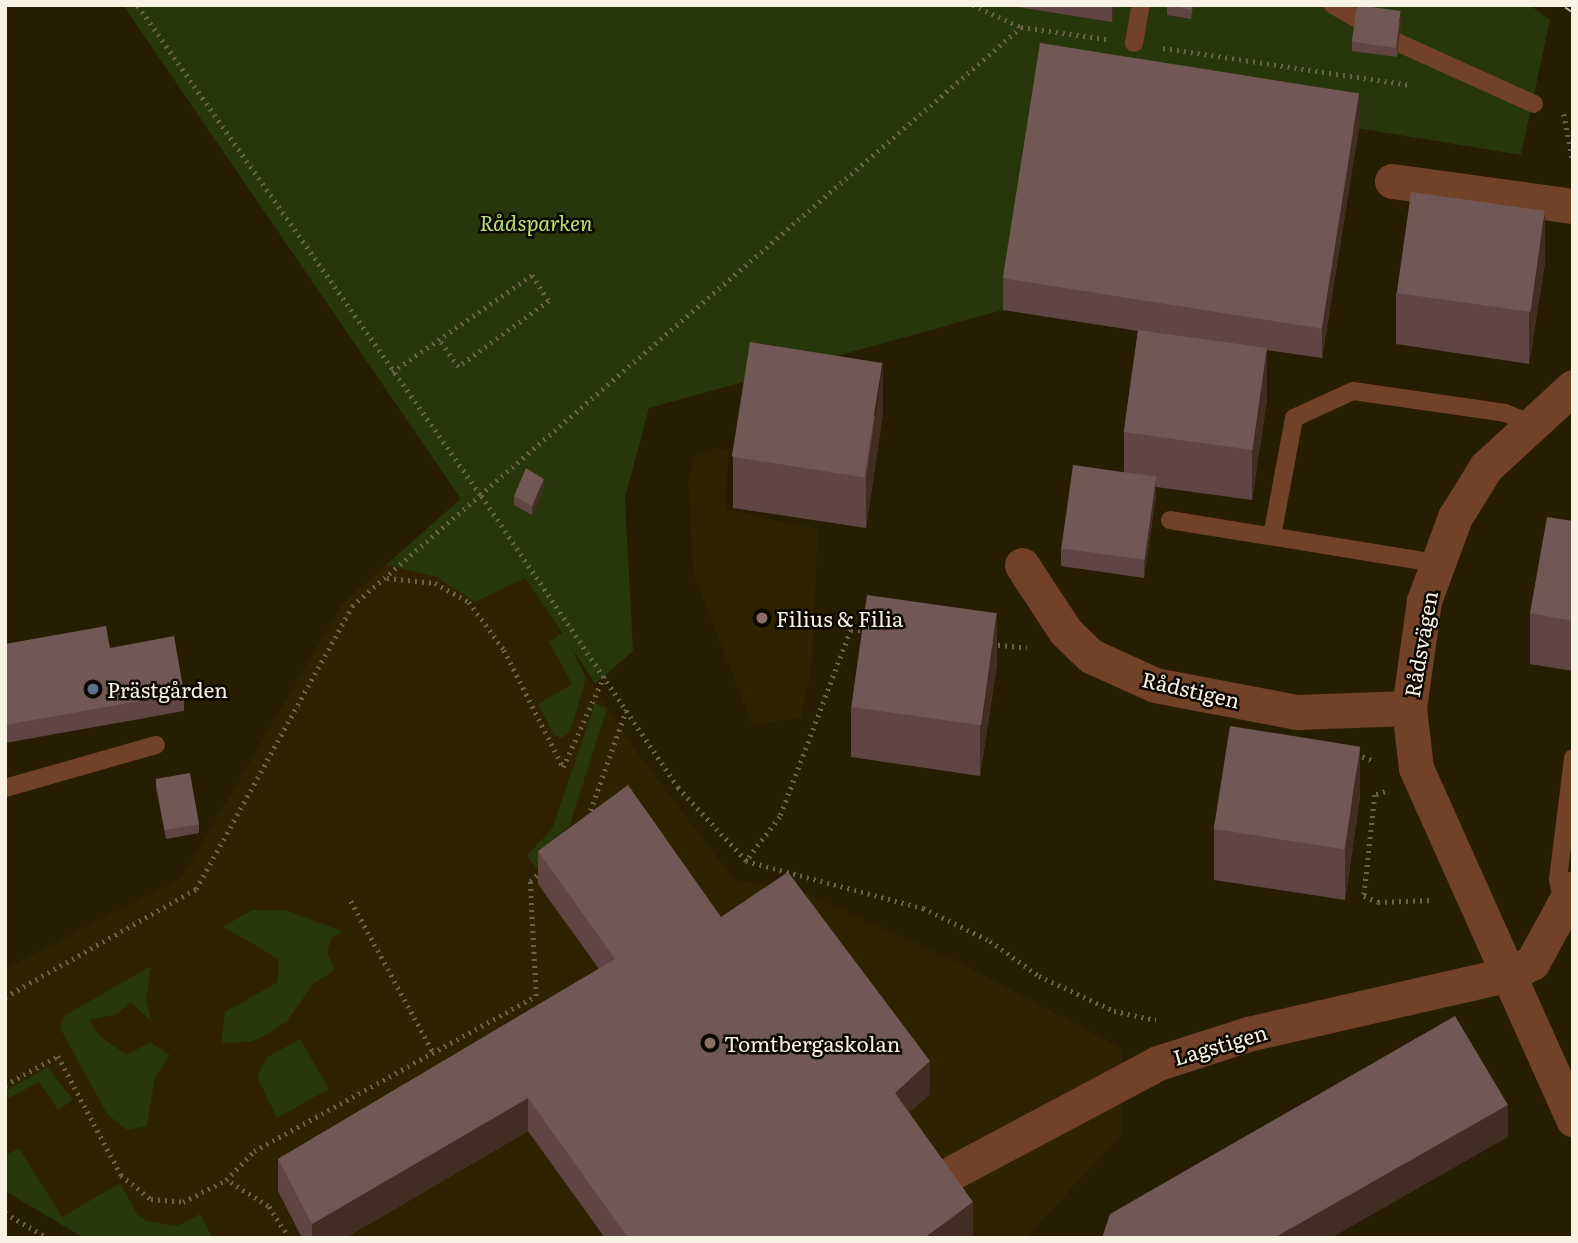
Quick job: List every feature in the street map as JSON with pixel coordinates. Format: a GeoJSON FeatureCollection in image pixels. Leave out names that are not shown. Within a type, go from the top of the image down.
{"type":"FeatureCollection","features":[{"type":"Feature","properties":{"kind":"street"},"geometry":{"type":"LineString","coordinates":[[1392,181],[1573,206]]}},
{"type":"Feature","properties":{"kind":"street","name":"Rådsvägen"},"geometry":{"type":"LineString","coordinates":[[1573,387],[1530,423],[1468,492],[1436,563],[1414,654],[1409,708],[1416,768],[1506,975],[1573,1119]]}},
{"type":"Feature","properties":{"kind":"street","name":"Rådstigen"},"geometry":{"type":"LineString","coordinates":[[1022,565],[1065,631],[1091,656],[1155,685],[1297,712],[1409,708]]}},
{"type":"Feature","properties":{"kind":"street"},"geometry":{"type":"LineString","coordinates":[[1506,975],[1532,963],[1567,894]]}},
{"type":"Feature","properties":{"kind":"street","name":"Lagstigen"},"geometry":{"type":"LineString","coordinates":[[955,1171],[1158,1063],[1248,1034],[1506,975]]}},
{"type":"Feature","properties":{"kind":"lane"},"geometry":{"type":"LineString","coordinates":[[1134,43],[1141,5]]}},
{"type":"Feature","properties":{"kind":"lane"},"geometry":{"type":"LineString","coordinates":[[1333,5],[1399,43],[1534,104]]}},
{"type":"Feature","properties":{"kind":"lane"},"geometry":{"type":"LineString","coordinates":[[1272,536],[1294,418],[1353,391],[1505,414],[1530,423]]}},
{"type":"Feature","properties":{"kind":"lane"},"geometry":{"type":"LineString","coordinates":[[1170,520],[1436,563]]}},
{"type":"Feature","properties":{"kind":"lane"},"geometry":{"type":"LineString","coordinates":[[5,788],[156,745]]}},
{"type":"Feature","properties":{"kind":"lane"},"geometry":{"type":"LineString","coordinates":[[1567,894],[1558,878],[1573,758]]}},
{"type":"Feature","properties":{"kind":"path"},"geometry":{"type":"LineString","coordinates":[[137,5],[392,372],[481,495],[678,788],[747,861],[923,908],[989,941],[1039,976],[1114,1012],[1163,1021]]}},
{"type":"Feature","properties":{"kind":"path"},"geometry":{"type":"LineString","coordinates":[[973,5],[1021,27],[1424,87]]}},
{"type":"Feature","properties":{"kind":"path"},"geometry":{"type":"LineString","coordinates":[[5,997],[196,889],[352,606],[1021,27]]}},
{"type":"Feature","properties":{"kind":"path"},"geometry":{"type":"LineString","coordinates":[[1534,104],[1573,114]]}},
{"type":"Feature","properties":{"kind":"path"},"geometry":{"type":"LineString","coordinates":[[1563,110],[1573,161]]}},
{"type":"Feature","properties":{"kind":"path"},"geometry":{"type":"LineString","coordinates":[[392,372],[532,275],[549,300],[458,367],[440,341]]}},
{"type":"Feature","properties":{"kind":"path"},"geometry":{"type":"LineString","coordinates":[[386,578],[435,583],[469,602],[504,650],[563,767],[604,676]]}},
{"type":"Feature","properties":{"kind":"path"},"geometry":{"type":"LineString","coordinates":[[747,861],[779,817],[851,630],[878,633]]}},
{"type":"Feature","properties":{"kind":"path"},"geometry":{"type":"LineString","coordinates":[[989,644],[1030,649]]}},
{"type":"Feature","properties":{"kind":"path"},"geometry":{"type":"LineString","coordinates":[[584,827],[626,710]]}},
{"type":"Feature","properties":{"kind":"path"},"geometry":{"type":"LineString","coordinates":[[1349,752],[1381,765]]}},
{"type":"Feature","properties":{"kind":"path"},"geometry":{"type":"LineString","coordinates":[[1398,789],[1375,795],[1364,896],[1378,902],[1446,899]]}},
{"type":"Feature","properties":{"kind":"path"},"geometry":{"type":"LineString","coordinates":[[5,1085],[58,1056],[121,1175],[151,1199],[183,1202],[226,1180],[254,1151],[536,996],[530,881],[548,866]]}},
{"type":"Feature","properties":{"kind":"path"},"geometry":{"type":"LineString","coordinates":[[351,901],[433,1052]]}},
{"type":"Feature","properties":{"kind":"path"},"geometry":{"type":"LineString","coordinates":[[226,1180],[268,1206],[289,1238]]}},
{"type":"Feature","properties":{"kind":"path"},"geometry":{"type":"LineString","coordinates":[[5,1213],[48,1238]]}},
{"type":"Feature","properties":{"kind":"shaded area","name":"Filius & Filia"},"geometry":{"type":"Polygon","coordinates":[[[716,448],[728,450],[726,509],[818,530],[812,663],[801,718],[752,725],[693,572],[688,480],[697,454],[716,448]]]}},
{"type":"Feature","properties":{"kind":"shaded area"},"geometry":{"type":"Polygon","coordinates":[[[460,498],[525,577],[630,743],[734,880],[792,888],[955,960],[1122,1049],[1122,1133],[1026,1238],[84,1238],[5,1191],[5,969],[182,878],[343,603],[460,498]]]}},
{"type":"Feature","properties":{"kind":"green space","name":"Rådsparken"},"geometry":{"type":"Polygon","coordinates":[[[123,5],[1530,5],[1550,20],[1521,155],[1041,76],[1003,310],[649,408],[625,498],[633,651],[595,684],[571,647],[586,679],[570,732],[562,738],[554,735],[538,704],[572,684],[549,642],[562,633],[525,578],[475,602],[437,577],[386,565],[461,499],[123,5]]]}},
{"type":"Feature","properties":{"kind":"green space"},"geometry":{"type":"Polygon","coordinates":[[[595,703],[607,709],[570,824],[536,868],[527,855],[552,829],[595,703]]]}},
{"type":"Feature","properties":{"kind":"green space"},"geometry":{"type":"Polygon","coordinates":[[[252,910],[285,910],[342,931],[331,939],[327,952],[335,970],[314,983],[287,1021],[264,1036],[250,1042],[221,1043],[225,1012],[278,982],[279,959],[223,927],[252,910]]]}},
{"type":"Feature","properties":{"kind":"green space"},"geometry":{"type":"Polygon","coordinates":[[[151,966],[146,1000],[152,1022],[130,1002],[117,1014],[89,1020],[101,1037],[127,1055],[150,1042],[170,1055],[155,1078],[147,1126],[127,1130],[107,1114],[60,1028],[64,1016],[151,966]]]}},
{"type":"Feature","properties":{"kind":"green space"},"geometry":{"type":"Polygon","coordinates":[[[300,1039],[329,1089],[277,1118],[257,1077],[267,1057],[300,1039]]]}},
{"type":"Feature","properties":{"kind":"green space"},"geometry":{"type":"Polygon","coordinates":[[[48,1067],[73,1100],[58,1110],[39,1082],[5,1100],[5,1091],[48,1067]]]}},
{"type":"Feature","properties":{"kind":"green space"},"geometry":{"type":"Polygon","coordinates":[[[19,1148],[62,1217],[120,1183],[137,1214],[146,1221],[177,1226],[200,1214],[213,1238],[84,1238],[5,1191],[5,1156],[19,1148]]]}},
{"type":"Feature","properties":{"kind":"building"},"geometry":{"type":"Polygon","coordinates":[[[1167,5],[1191,5],[1191,10],[1167,5]]]}},
{"type":"Feature","properties":{"kind":"building"},"geometry":{"type":"Polygon","coordinates":[[[1357,5],[1401,11],[1395,48],[1352,42],[1357,5]]]}},
{"type":"Feature","properties":{"kind":"building"},"geometry":{"type":"Polygon","coordinates":[[[1040,43],[1359,94],[1322,329],[1003,278],[1040,43]]]}},
{"type":"Feature","properties":{"kind":"building"},"geometry":{"type":"Polygon","coordinates":[[[1411,192],[1545,211],[1530,312],[1397,293],[1411,192]]]}},
{"type":"Feature","properties":{"kind":"building"},"geometry":{"type":"Polygon","coordinates":[[[1138,330],[1267,348],[1252,450],[1124,432],[1138,330]]]}},
{"type":"Feature","properties":{"kind":"building"},"geometry":{"type":"Polygon","coordinates":[[[750,342],[882,363],[864,478],[732,457],[750,342]]]}},
{"type":"Feature","properties":{"kind":"building"},"geometry":{"type":"Polygon","coordinates":[[[1073,465],[1156,477],[1144,560],[1061,548],[1073,465]]]}},
{"type":"Feature","properties":{"kind":"building"},"geometry":{"type":"Polygon","coordinates":[[[526,468],[544,479],[532,506],[514,496],[526,468]]]}},
{"type":"Feature","properties":{"kind":"building"},"geometry":{"type":"Polygon","coordinates":[[[1547,517],[1573,521],[1573,621],[1530,613],[1547,517]]]}},
{"type":"Feature","properties":{"kind":"building"},"geometry":{"type":"Polygon","coordinates":[[[867,595],[997,613],[981,725],[851,707],[867,595]]]}},
{"type":"Feature","properties":{"kind":"building","name":"Prästgården"},"geometry":{"type":"Polygon","coordinates":[[[106,626],[110,648],[174,636],[184,693],[5,725],[5,644],[106,626]]]}},
{"type":"Feature","properties":{"kind":"building"},"geometry":{"type":"Polygon","coordinates":[[[1230,726],[1360,747],[1344,849],[1214,829],[1230,726]]]}},
{"type":"Feature","properties":{"kind":"building"},"geometry":{"type":"Polygon","coordinates":[[[190,773],[199,824],[165,830],[156,779],[190,773]]]}},
{"type":"Feature","properties":{"kind":"building","name":"Tomtbergaskolan"},"geometry":{"type":"Polygon","coordinates":[[[628,785],[721,917],[788,872],[930,1061],[895,1093],[973,1202],[924,1238],[628,1238],[528,1098],[312,1224],[278,1159],[615,959],[538,851],[628,785]]]}},
{"type":"Feature","properties":{"kind":"building"},"geometry":{"type":"Polygon","coordinates":[[[1455,1016],[1508,1105],[1274,1238],[1102,1238],[1110,1214],[1455,1016]]]}},
{"type":"Feature","properties":{"kind":"railway"},"geometry":{"type":"LineString","coordinates":[[1567,5],[1573,9]]}},
{"type":"Feature","properties":{"kind":"place","name":"Filius & Filia"},"geometry":{"type":"Point","coordinates":[762,618]}},
{"type":"Feature","properties":{"kind":"place","name":"Prästgården"},"geometry":{"type":"Point","coordinates":[93,689]}},
{"type":"Feature","properties":{"kind":"place","name":"Tomtbergaskolan"},"geometry":{"type":"Point","coordinates":[710,1043]}}]}
